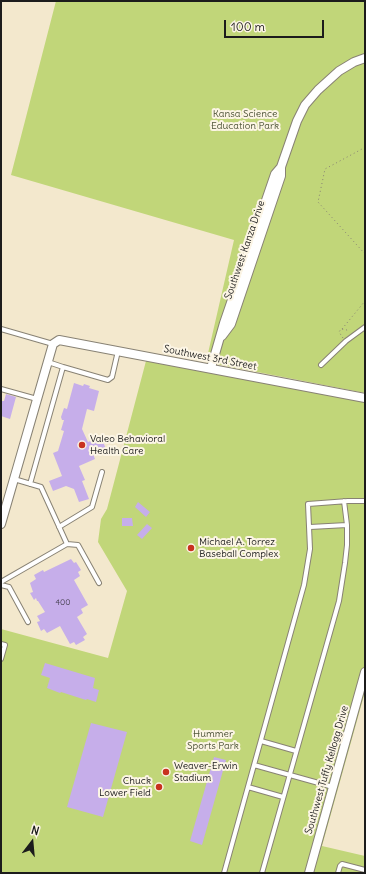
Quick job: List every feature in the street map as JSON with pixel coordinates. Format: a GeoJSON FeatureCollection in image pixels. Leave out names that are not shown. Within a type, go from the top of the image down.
{"type":"FeatureCollection","features":[{"type":"Feature","properties":{"kind":"street","name":"Southwest Kanza Drive"},"geometry":{"type":"LineString","coordinates":[[211,368],[222,336],[224,323],[275,174],[281,167],[297,121],[305,105],[318,90],[339,71],[354,62],[365,58]]}},
{"type":"Feature","properties":{"kind":"street","name":"Southwest 3rd Street"},"geometry":{"type":"LineString","coordinates":[[53,344],[59,340],[365,398]]}},
{"type":"Feature","properties":{"kind":"street"},"geometry":{"type":"LineString","coordinates":[[1,524],[53,344]]}},
{"type":"Feature","properties":{"kind":"street","name":"Southwest Tuffy Kellogg Drive"},"geometry":{"type":"LineString","coordinates":[[309,873],[365,672]]}},
{"type":"Feature","properties":{"kind":"lane"},"geometry":{"type":"LineString","coordinates":[[321,365],[346,341],[365,327]]}},
{"type":"Feature","properties":{"kind":"lane"},"geometry":{"type":"LineString","coordinates":[[1,329],[53,344]]}},
{"type":"Feature","properties":{"kind":"lane"},"geometry":{"type":"LineString","coordinates":[[48,362],[108,380],[112,377],[118,351]]}},
{"type":"Feature","properties":{"kind":"lane"},"geometry":{"type":"LineString","coordinates":[[30,484],[63,367]]}},
{"type":"Feature","properties":{"kind":"lane"},"geometry":{"type":"LineString","coordinates":[[1,389],[37,399]]}},
{"type":"Feature","properties":{"kind":"lane"},"geometry":{"type":"LineString","coordinates":[[59,527],[92,507],[102,472]]}},
{"type":"Feature","properties":{"kind":"lane"},"geometry":{"type":"LineString","coordinates":[[14,479],[40,487],[67,544]]}},
{"type":"Feature","properties":{"kind":"lane"},"geometry":{"type":"LineString","coordinates":[[262,873],[339,601],[345,563],[347,524],[344,501]]}},
{"type":"Feature","properties":{"kind":"lane"},"geometry":{"type":"LineString","coordinates":[[224,873],[302,593],[308,561],[310,526],[308,504],[365,501]]}},
{"type":"Feature","properties":{"kind":"lane"},"geometry":{"type":"LineString","coordinates":[[310,526],[347,524]]}},
{"type":"Feature","properties":{"kind":"lane"},"geometry":{"type":"LineString","coordinates":[[1,583],[67,544],[78,545],[99,583]]}},
{"type":"Feature","properties":{"kind":"lane"},"geometry":{"type":"LineString","coordinates":[[1,583],[9,587],[28,622]]}},
{"type":"Feature","properties":{"kind":"lane"},"geometry":{"type":"LineString","coordinates":[[1,644],[5,645],[1,659]]}},
{"type":"Feature","properties":{"kind":"lane"},"geometry":{"type":"LineString","coordinates":[[261,741],[296,751]]}},
{"type":"Feature","properties":{"kind":"lane"},"geometry":{"type":"LineString","coordinates":[[254,765],[333,788]]}},
{"type":"Feature","properties":{"kind":"lane"},"geometry":{"type":"LineString","coordinates":[[248,787],[283,797]]}},
{"type":"Feature","properties":{"kind":"lane"},"geometry":{"type":"LineString","coordinates":[[338,873],[342,864],[365,870]]}},
{"type":"Feature","properties":{"kind":"path"},"geometry":{"type":"LineString","coordinates":[[365,151],[362,149],[325,169],[318,202],[365,254]]}},
{"type":"Feature","properties":{"kind":"path"},"geometry":{"type":"LineString","coordinates":[[346,341],[339,332],[365,301]]}},
{"type":"Feature","properties":{"kind":"path"},"geometry":{"type":"LineString","coordinates":[[342,329],[347,330],[352,336]]}},
{"type":"Feature","properties":{"kind":"green space","name":"Kansa Science Education Park"},"geometry":{"type":"Polygon","coordinates":[[[56,1],[365,1],[365,393],[206,362],[234,240],[11,175],[56,1]]]}},
{"type":"Feature","properties":{"kind":"green space","name":"Hummer Sports Park"},"geometry":{"type":"Polygon","coordinates":[[[146,361],[365,402],[365,692],[322,846],[365,856],[365,873],[1,873],[1,629],[108,658],[127,591],[98,542],[101,519],[107,509],[146,361]]]}},
{"type":"Feature","properties":{"kind":"building","name":"Valeo Behavioral Health Care"},"geometry":{"type":"Polygon","coordinates":[[[74,383],[83,386],[84,384],[90,386],[89,388],[99,391],[94,411],[87,409],[82,429],[88,442],[101,437],[106,449],[93,454],[95,459],[79,466],[85,480],[82,481],[89,499],[79,502],[74,489],[66,486],[53,491],[49,481],[62,476],[53,453],[58,451],[64,431],[61,430],[64,420],[62,420],[61,417],[64,408],[67,409],[74,383]]]}},
{"type":"Feature","properties":{"kind":"building"},"geometry":{"type":"Polygon","coordinates":[[[6,394],[16,397],[10,419],[1,416],[1,401],[4,401],[6,394]]]}},
{"type":"Feature","properties":{"kind":"building"},"geometry":{"type":"Polygon","coordinates":[[[138,502],[150,512],[146,517],[135,507],[138,502]]]}},
{"type":"Feature","properties":{"kind":"building"},"geometry":{"type":"Polygon","coordinates":[[[122,518],[132,518],[133,526],[122,526],[122,518]]]}},
{"type":"Feature","properties":{"kind":"building"},"geometry":{"type":"Polygon","coordinates":[[[147,524],[152,528],[142,539],[137,535],[147,524]]]}},
{"type":"Feature","properties":{"kind":"building"},"geometry":{"type":"Polygon","coordinates":[[[71,559],[74,563],[76,562],[81,570],[78,572],[80,576],[74,580],[88,605],[81,609],[83,613],[77,617],[87,634],[83,637],[85,640],[76,645],[74,642],[70,644],[60,626],[47,633],[44,629],[41,631],[37,622],[40,621],[37,616],[45,612],[36,598],[34,600],[30,593],[33,592],[30,583],[36,579],[34,575],[43,570],[44,572],[71,559]]]}},
{"type":"Feature","properties":{"kind":"building"},"geometry":{"type":"Polygon","coordinates":[[[45,663],[95,678],[93,688],[99,690],[96,702],[61,692],[60,693],[47,688],[50,678],[41,675],[45,663]]]}},
{"type":"Feature","properties":{"kind":"building"},"geometry":{"type":"Polygon","coordinates":[[[91,723],[127,732],[103,817],[67,807],[91,723]]]}},
{"type":"Feature","properties":{"kind":"building"},"geometry":{"type":"Polygon","coordinates":[[[214,757],[226,760],[202,845],[190,841],[214,757]]]}},
{"type":"Feature","properties":{"kind":"place","name":"Valeo Behavioral Health Care"},"geometry":{"type":"Point","coordinates":[82,445]}},
{"type":"Feature","properties":{"kind":"place","name":"Michael A. Torrez Baseball Complex"},"geometry":{"type":"Point","coordinates":[191,548]}},
{"type":"Feature","properties":{"kind":"place","name":"Weaver-Erwin Stadium"},"geometry":{"type":"Point","coordinates":[166,772]}},
{"type":"Feature","properties":{"kind":"place","name":"Chuck Lower Field"},"geometry":{"type":"Point","coordinates":[159,787]}}]}
